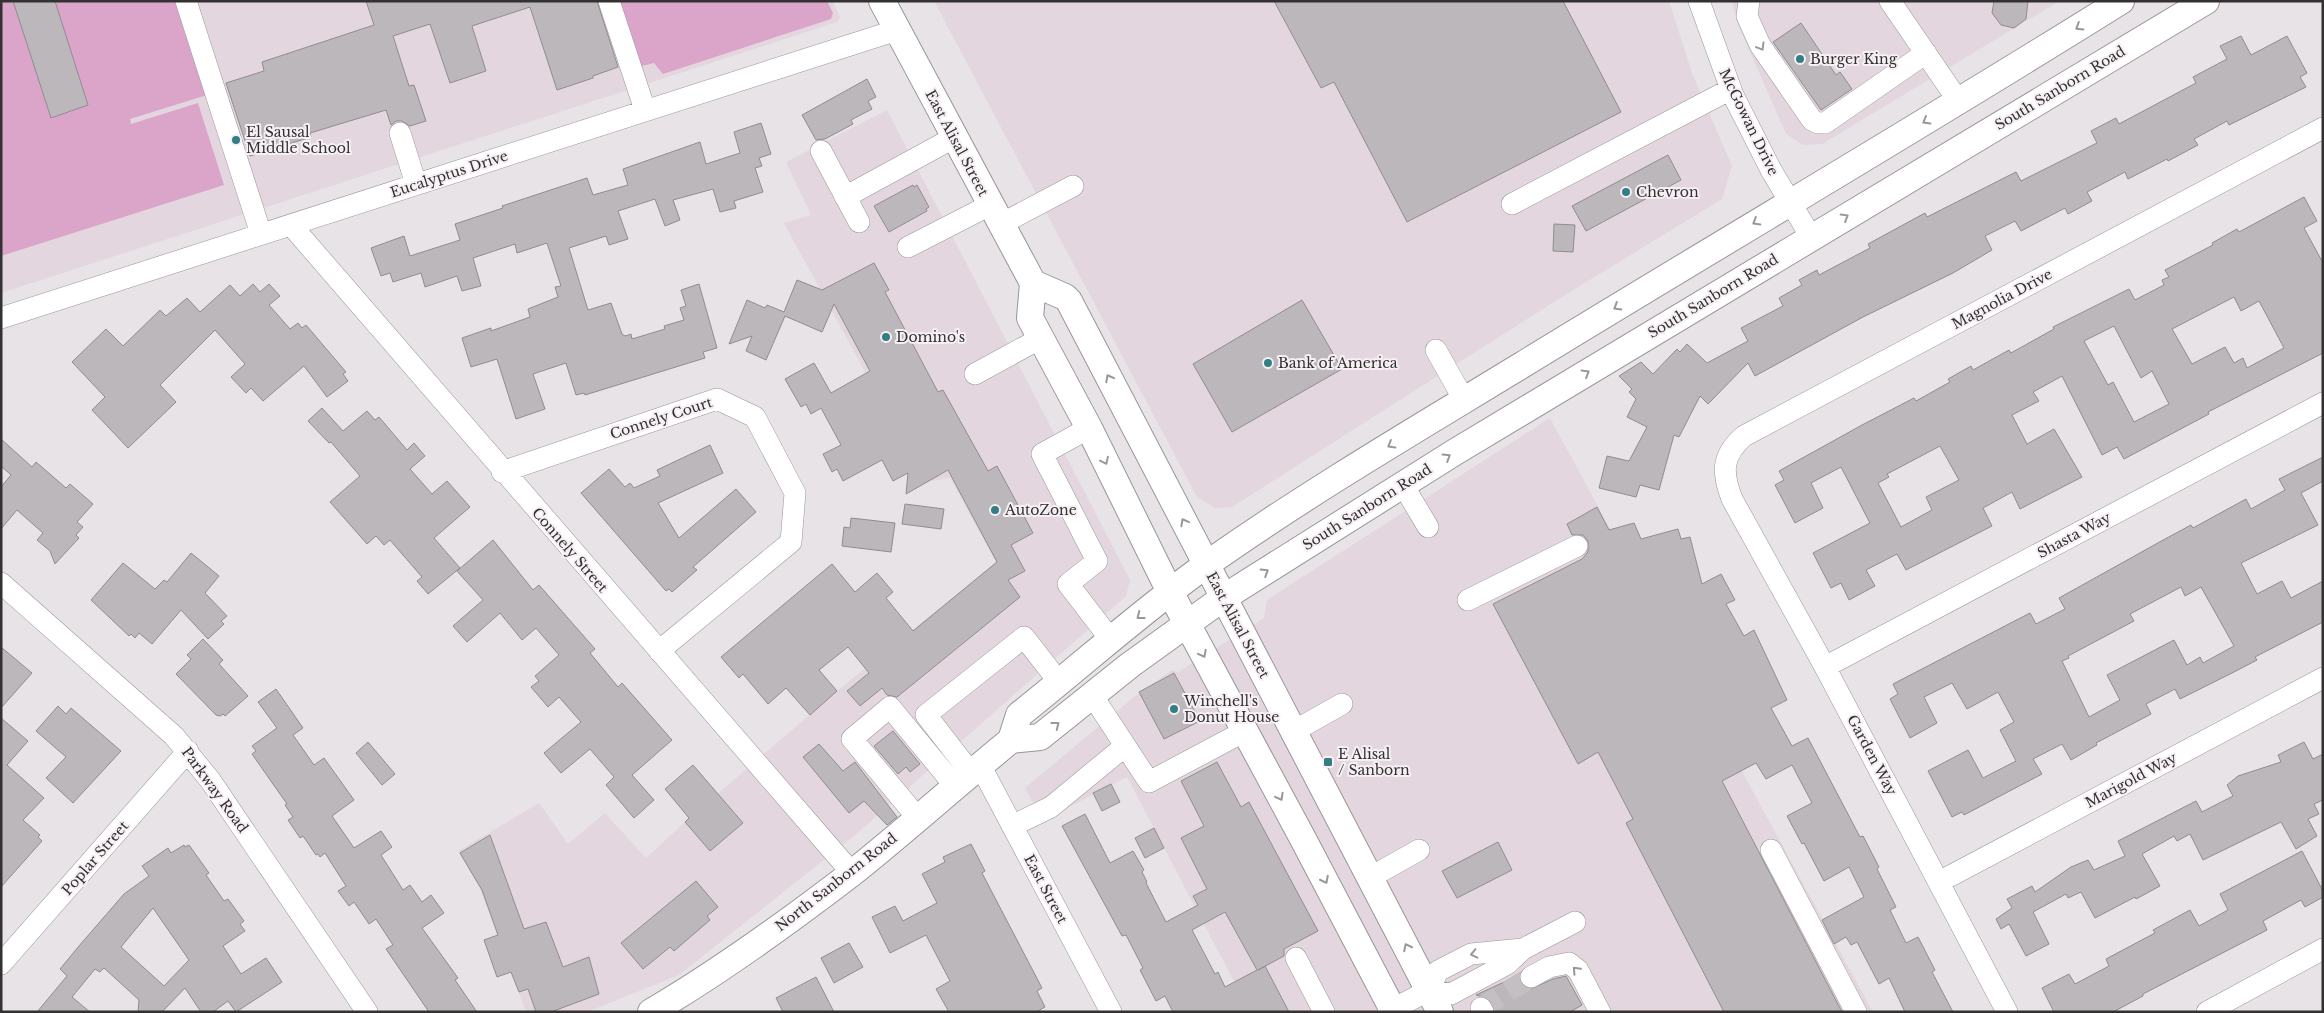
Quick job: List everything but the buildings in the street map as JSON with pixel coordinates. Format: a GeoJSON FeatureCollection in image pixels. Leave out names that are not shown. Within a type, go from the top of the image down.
{"type":"FeatureCollection","features":[{"type":"Feature","properties":{"kind":"main road","name":"East Alisal Street"},"geometry":{"type":"LineString","coordinates":[[882,1],[1033,283],[1065,297],[1069,301],[1435,1001]]}},
{"type":"Feature","properties":{"kind":"main road"},"geometry":{"type":"LineString","coordinates":[[1223,598],[1130,665],[1040,737],[1011,740],[1019,715],[1110,640],[1206,565],[1348,472],[1464,400],[1789,202],[1959,102],[2121,1]]}},
{"type":"Feature","properties":{"kind":"main road","name":"South Sanborn Road"},"geometry":{"type":"LineString","coordinates":[[1223,598],[1403,484],[1810,237],[2206,1]]}},
{"type":"Feature","properties":{"kind":"main road"},"geometry":{"type":"LineString","coordinates":[[1033,283],[1029,313],[1041,338],[1089,428],[1170,592],[1391,1011]]}},
{"type":"Feature","properties":{"kind":"main road","name":"North Sanborn Road"},"geometry":{"type":"LineString","coordinates":[[651,1012],[693,987],[763,939],[852,873],[1011,740]]}},
{"type":"Feature","properties":{"kind":"street"},"geometry":{"type":"LineString","coordinates":[[186,1],[261,234]]}},
{"type":"Feature","properties":{"kind":"street"},"geometry":{"type":"LineString","coordinates":[[609,1],[645,110]]}},
{"type":"Feature","properties":{"kind":"street","name":"McGowan Drive"},"geometry":{"type":"LineString","coordinates":[[1699,1],[1731,89],[1752,135],[1810,237]]}},
{"type":"Feature","properties":{"kind":"street"},"geometry":{"type":"LineString","coordinates":[[1749,1],[1747,16],[1760,45],[1812,120],[1818,123],[1825,123],[1926,53]]}},
{"type":"Feature","properties":{"kind":"street"},"geometry":{"type":"LineString","coordinates":[[1890,1],[1959,102]]}},
{"type":"Feature","properties":{"kind":"street","name":"Eucalyptus Drive"},"geometry":{"type":"LineString","coordinates":[[1,318],[897,30]]}},
{"type":"Feature","properties":{"kind":"street"},"geometry":{"type":"LineString","coordinates":[[1512,204],[1731,89]]}},
{"type":"Feature","properties":{"kind":"street","name":"Magnolia Drive"},"geometry":{"type":"LineString","coordinates":[[1732,499],[1725,476],[1725,466],[1733,445],[1744,436],[2323,128]]}},
{"type":"Feature","properties":{"kind":"street"},"geometry":{"type":"LineString","coordinates":[[400,133],[416,184]]}},
{"type":"Feature","properties":{"kind":"street"},"geometry":{"type":"LineString","coordinates":[[845,197],[955,138]]}},
{"type":"Feature","properties":{"kind":"street"},"geometry":{"type":"LineString","coordinates":[[821,151],[858,222]]}},
{"type":"Feature","properties":{"kind":"street"},"geometry":{"type":"LineString","coordinates":[[908,247],[1073,186]]}},
{"type":"Feature","properties":{"kind":"street","name":"Connely Street"},"geometry":{"type":"LineString","coordinates":[[290,226],[852,873]]}},
{"type":"Feature","properties":{"kind":"street"},"geometry":{"type":"LineString","coordinates":[[975,374],[1041,338]]}},
{"type":"Feature","properties":{"kind":"street"},"geometry":{"type":"LineString","coordinates":[[1436,350],[1464,400]]}},
{"type":"Feature","properties":{"kind":"street","name":"Connely Court"},"geometry":{"type":"LineString","coordinates":[[502,472],[717,399],[755,417],[795,493],[791,542],[659,651]]}},
{"type":"Feature","properties":{"kind":"street","name":"Shasta Way"},"geometry":{"type":"LineString","coordinates":[[1825,667],[2323,403]]}},
{"type":"Feature","properties":{"kind":"street"},"geometry":{"type":"LineString","coordinates":[[1089,428],[1042,454],[1097,560],[1068,584],[1110,640]]}},
{"type":"Feature","properties":{"kind":"street"},"geometry":{"type":"LineString","coordinates":[[1403,484],[1428,527]]}},
{"type":"Feature","properties":{"kind":"street","name":"Garden Way"},"geometry":{"type":"LineString","coordinates":[[1732,499],[1825,667],[2007,1012]]}},
{"type":"Feature","properties":{"kind":"street"},"geometry":{"type":"LineString","coordinates":[[1468,600],[1577,546]]}},
{"type":"Feature","properties":{"kind":"street","name":"Parkway Road"},"geometry":{"type":"LineString","coordinates":[[1,583],[148,712],[188,751],[210,780],[367,1012]]}},
{"type":"Feature","properties":{"kind":"street"},"geometry":{"type":"LineString","coordinates":[[969,775],[926,715],[1024,638],[1059,682]]}},
{"type":"Feature","properties":{"kind":"street","name":"Marigold Way"},"geometry":{"type":"LineString","coordinates":[[1939,882],[2323,678]]}},
{"type":"Feature","properties":{"kind":"street"},"geometry":{"type":"LineString","coordinates":[[1092,695],[1149,782],[1245,731]]}},
{"type":"Feature","properties":{"kind":"street"},"geometry":{"type":"LineString","coordinates":[[1294,731],[1342,704]]}},
{"type":"Feature","properties":{"kind":"street"},"geometry":{"type":"LineString","coordinates":[[917,817],[852,739],[890,707],[969,775]]}},
{"type":"Feature","properties":{"kind":"street"},"geometry":{"type":"LineString","coordinates":[[1012,826],[1051,807],[1125,746]]}},
{"type":"Feature","properties":{"kind":"street","name":"Poplar Street"},"geometry":{"type":"LineString","coordinates":[[1,964],[188,751]]}},
{"type":"Feature","properties":{"kind":"street","name":"East Street"},"geometry":{"type":"LineString","coordinates":[[969,775],[1012,826],[1111,1012]]}},
{"type":"Feature","properties":{"kind":"street"},"geometry":{"type":"LineString","coordinates":[[1371,877],[1419,850]]}},
{"type":"Feature","properties":{"kind":"street"},"geometry":{"type":"LineString","coordinates":[[1771,850],[1856,1012]]}},
{"type":"Feature","properties":{"kind":"street"},"geometry":{"type":"LineString","coordinates":[[1391,1011],[1435,1001],[1451,994],[1506,964],[1523,949],[1575,922]]}},
{"type":"Feature","properties":{"kind":"street"},"geometry":{"type":"LineString","coordinates":[[2207,1012],[2323,949]]}},
{"type":"Feature","properties":{"kind":"street"},"geometry":{"type":"LineString","coordinates":[[1296,958],[1324,1012]]}},
{"type":"Feature","properties":{"kind":"street"},"geometry":{"type":"LineString","coordinates":[[1531,978],[1549,967],[1569,963],[1578,970],[1600,1012]]}},
{"type":"Feature","properties":{"kind":"shaded area","name":"El Sausal Middle School"},"geometry":{"type":"Polygon","coordinates":[[[1,1],[833,1],[840,18],[837,22],[1,293],[1,1]]]}},
{"type":"Feature","properties":{"kind":"shaded area"},"geometry":{"type":"Polygon","coordinates":[[[1,1],[177,1],[207,95],[130,119],[131,124],[198,103],[224,185],[1,256],[1,1]]]}},
{"type":"Feature","properties":{"kind":"shaded area"},"geometry":{"type":"Polygon","coordinates":[[[616,1],[827,1],[833,13],[831,19],[663,74],[654,63],[638,67],[616,1]]]}},
{"type":"Feature","properties":{"kind":"shaded area"},"geometry":{"type":"Polygon","coordinates":[[[934,1],[1669,1],[1692,73],[1732,166],[1722,199],[1557,300],[1232,507],[1215,508],[1197,497],[934,1]]]}},
{"type":"Feature","properties":{"kind":"shaded area"},"geometry":{"type":"Polygon","coordinates":[[[1732,1],[2060,1],[1822,144],[1803,145],[1786,134],[1737,22],[1732,1]]]}},
{"type":"Feature","properties":{"kind":"shaded area"},"geometry":{"type":"Polygon","coordinates":[[[887,110],[1130,580],[1126,596],[855,835],[679,975],[587,1012],[526,1012],[480,889],[458,851],[539,803],[568,844],[605,813],[646,858],[837,691],[996,562],[950,478],[925,482],[784,223],[811,215],[786,162],[887,110]]]}},
{"type":"Feature","properties":{"kind":"shaded area"},"geometry":{"type":"Polygon","coordinates":[[[1550,418],[1873,1012],[1250,1012],[1127,777],[1042,821],[1025,788],[1134,697],[1172,670],[1178,672],[1264,618],[1267,600],[1550,418]]]}},
{"type":"Feature","properties":{"kind":"tunnel"},"geometry":{"type":"LineString","coordinates":[[1481,1008],[1531,977]]}},
{"type":"Feature","properties":{"kind":"place","name":"Burger King"},"geometry":{"type":"Point","coordinates":[1800,59]}},
{"type":"Feature","properties":{"kind":"place","name":"El Sausal Middle School"},"geometry":{"type":"Point","coordinates":[236,140]}},
{"type":"Feature","properties":{"kind":"place","name":"Chevron"},"geometry":{"type":"Point","coordinates":[1626,192]}},
{"type":"Feature","properties":{"kind":"place","name":"Domino's"},"geometry":{"type":"Point","coordinates":[886,337]}},
{"type":"Feature","properties":{"kind":"place","name":"Bank of America"},"geometry":{"type":"Point","coordinates":[1268,363]}},
{"type":"Feature","properties":{"kind":"place","name":"AutoZone"},"geometry":{"type":"Point","coordinates":[995,510]}},
{"type":"Feature","properties":{"kind":"place","name":"Winchell's Donut House"},"geometry":{"type":"Point","coordinates":[1174,709]}},
{"type":"Feature","properties":{"kind":"place","name":"E Alisal / Sanborn"},"geometry":{"type":"Point","coordinates":[1328,762]}}]}
